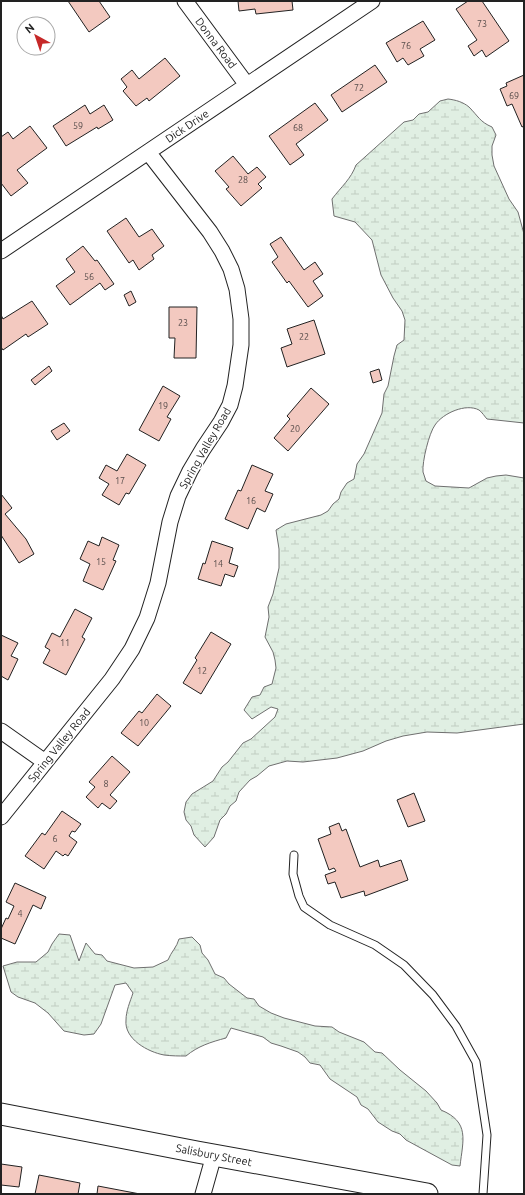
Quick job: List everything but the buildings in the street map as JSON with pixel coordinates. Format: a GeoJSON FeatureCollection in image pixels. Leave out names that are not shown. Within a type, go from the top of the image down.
{"type":"FeatureCollection","features":[{"type":"Feature","properties":{"kind":"main road","name":"Salisbury Street"},"geometry":{"type":"LineString","coordinates":[[1,1114],[427,1194]]}},
{"type":"Feature","properties":{"kind":"street","name":"Donna Road"},"geometry":{"type":"LineString","coordinates":[[185,1],[247,85]]}},
{"type":"Feature","properties":{"kind":"street","name":"Dick Drive"},"geometry":{"type":"LineString","coordinates":[[1,251],[372,1]]}},
{"type":"Feature","properties":{"kind":"street","name":"Spring Valley Road"},"geometry":{"type":"LineString","coordinates":[[1,817],[112,679],[132,649],[147,618],[158,583],[170,522],[183,483],[230,405],[235,386],[241,345],[242,319],[237,289],[231,269],[222,250],[210,232],[148,152]]}},
{"type":"Feature","properties":{"kind":"street"},"geometry":{"type":"LineString","coordinates":[[1,731],[45,762]]}},
{"type":"Feature","properties":{"kind":"street"},"geometry":{"type":"LineString","coordinates":[[203,1194],[214,1155]]}},
{"type":"Feature","properties":{"kind":"lane"},"geometry":{"type":"LineString","coordinates":[[294,855],[293,874],[299,896],[304,907],[330,925],[375,945],[404,965],[433,995],[459,1032],[476,1062],[487,1135],[483,1194]]}},
{"type":"Feature","properties":{"kind":"green space"},"geometry":{"type":"Polygon","coordinates":[[[448,99],[467,105],[482,121],[492,127],[496,135],[492,146],[494,166],[509,199],[518,212],[524,234],[524,423],[487,419],[479,410],[474,408],[455,410],[443,417],[435,425],[430,434],[426,448],[423,472],[426,481],[435,486],[469,488],[487,478],[496,476],[506,475],[524,478],[524,724],[457,733],[427,732],[403,736],[386,741],[363,751],[337,758],[303,762],[287,761],[269,766],[250,780],[239,792],[236,801],[230,806],[226,814],[220,820],[214,837],[205,847],[194,835],[191,826],[186,820],[184,812],[186,802],[192,794],[213,781],[222,767],[228,762],[243,743],[251,739],[275,717],[278,709],[271,707],[252,719],[244,710],[252,697],[260,695],[264,687],[272,684],[276,668],[273,652],[265,637],[269,617],[268,607],[273,594],[279,568],[279,549],[276,530],[286,524],[321,515],[328,511],[339,499],[341,492],[347,483],[354,479],[357,464],[364,454],[382,413],[384,394],[388,386],[397,345],[404,340],[405,320],[402,311],[393,298],[381,275],[372,240],[355,222],[334,216],[332,199],[349,179],[356,165],[404,122],[413,120],[419,114],[428,112],[440,101],[448,99]]]}},
{"type":"Feature","properties":{"kind":"green space"},"geometry":{"type":"Polygon","coordinates":[[[59,934],[70,935],[79,961],[86,943],[95,954],[102,955],[107,961],[134,968],[153,967],[168,960],[179,939],[192,937],[200,945],[202,953],[208,960],[215,974],[224,978],[229,984],[247,998],[254,999],[259,1006],[284,1018],[315,1026],[332,1027],[339,1032],[364,1042],[375,1052],[382,1053],[426,1091],[441,1110],[457,1120],[461,1126],[463,1140],[460,1166],[452,1165],[406,1140],[400,1134],[378,1122],[368,1109],[361,1105],[357,1097],[330,1079],[320,1065],[310,1063],[298,1052],[271,1043],[263,1037],[231,1028],[226,1038],[205,1045],[186,1056],[164,1055],[144,1048],[133,1039],[126,1027],[128,1006],[133,993],[126,983],[115,985],[101,1024],[94,1034],[84,1035],[64,1031],[48,1013],[35,1003],[18,997],[11,992],[3,966],[17,962],[36,962],[48,952],[59,934]]]}}]}
